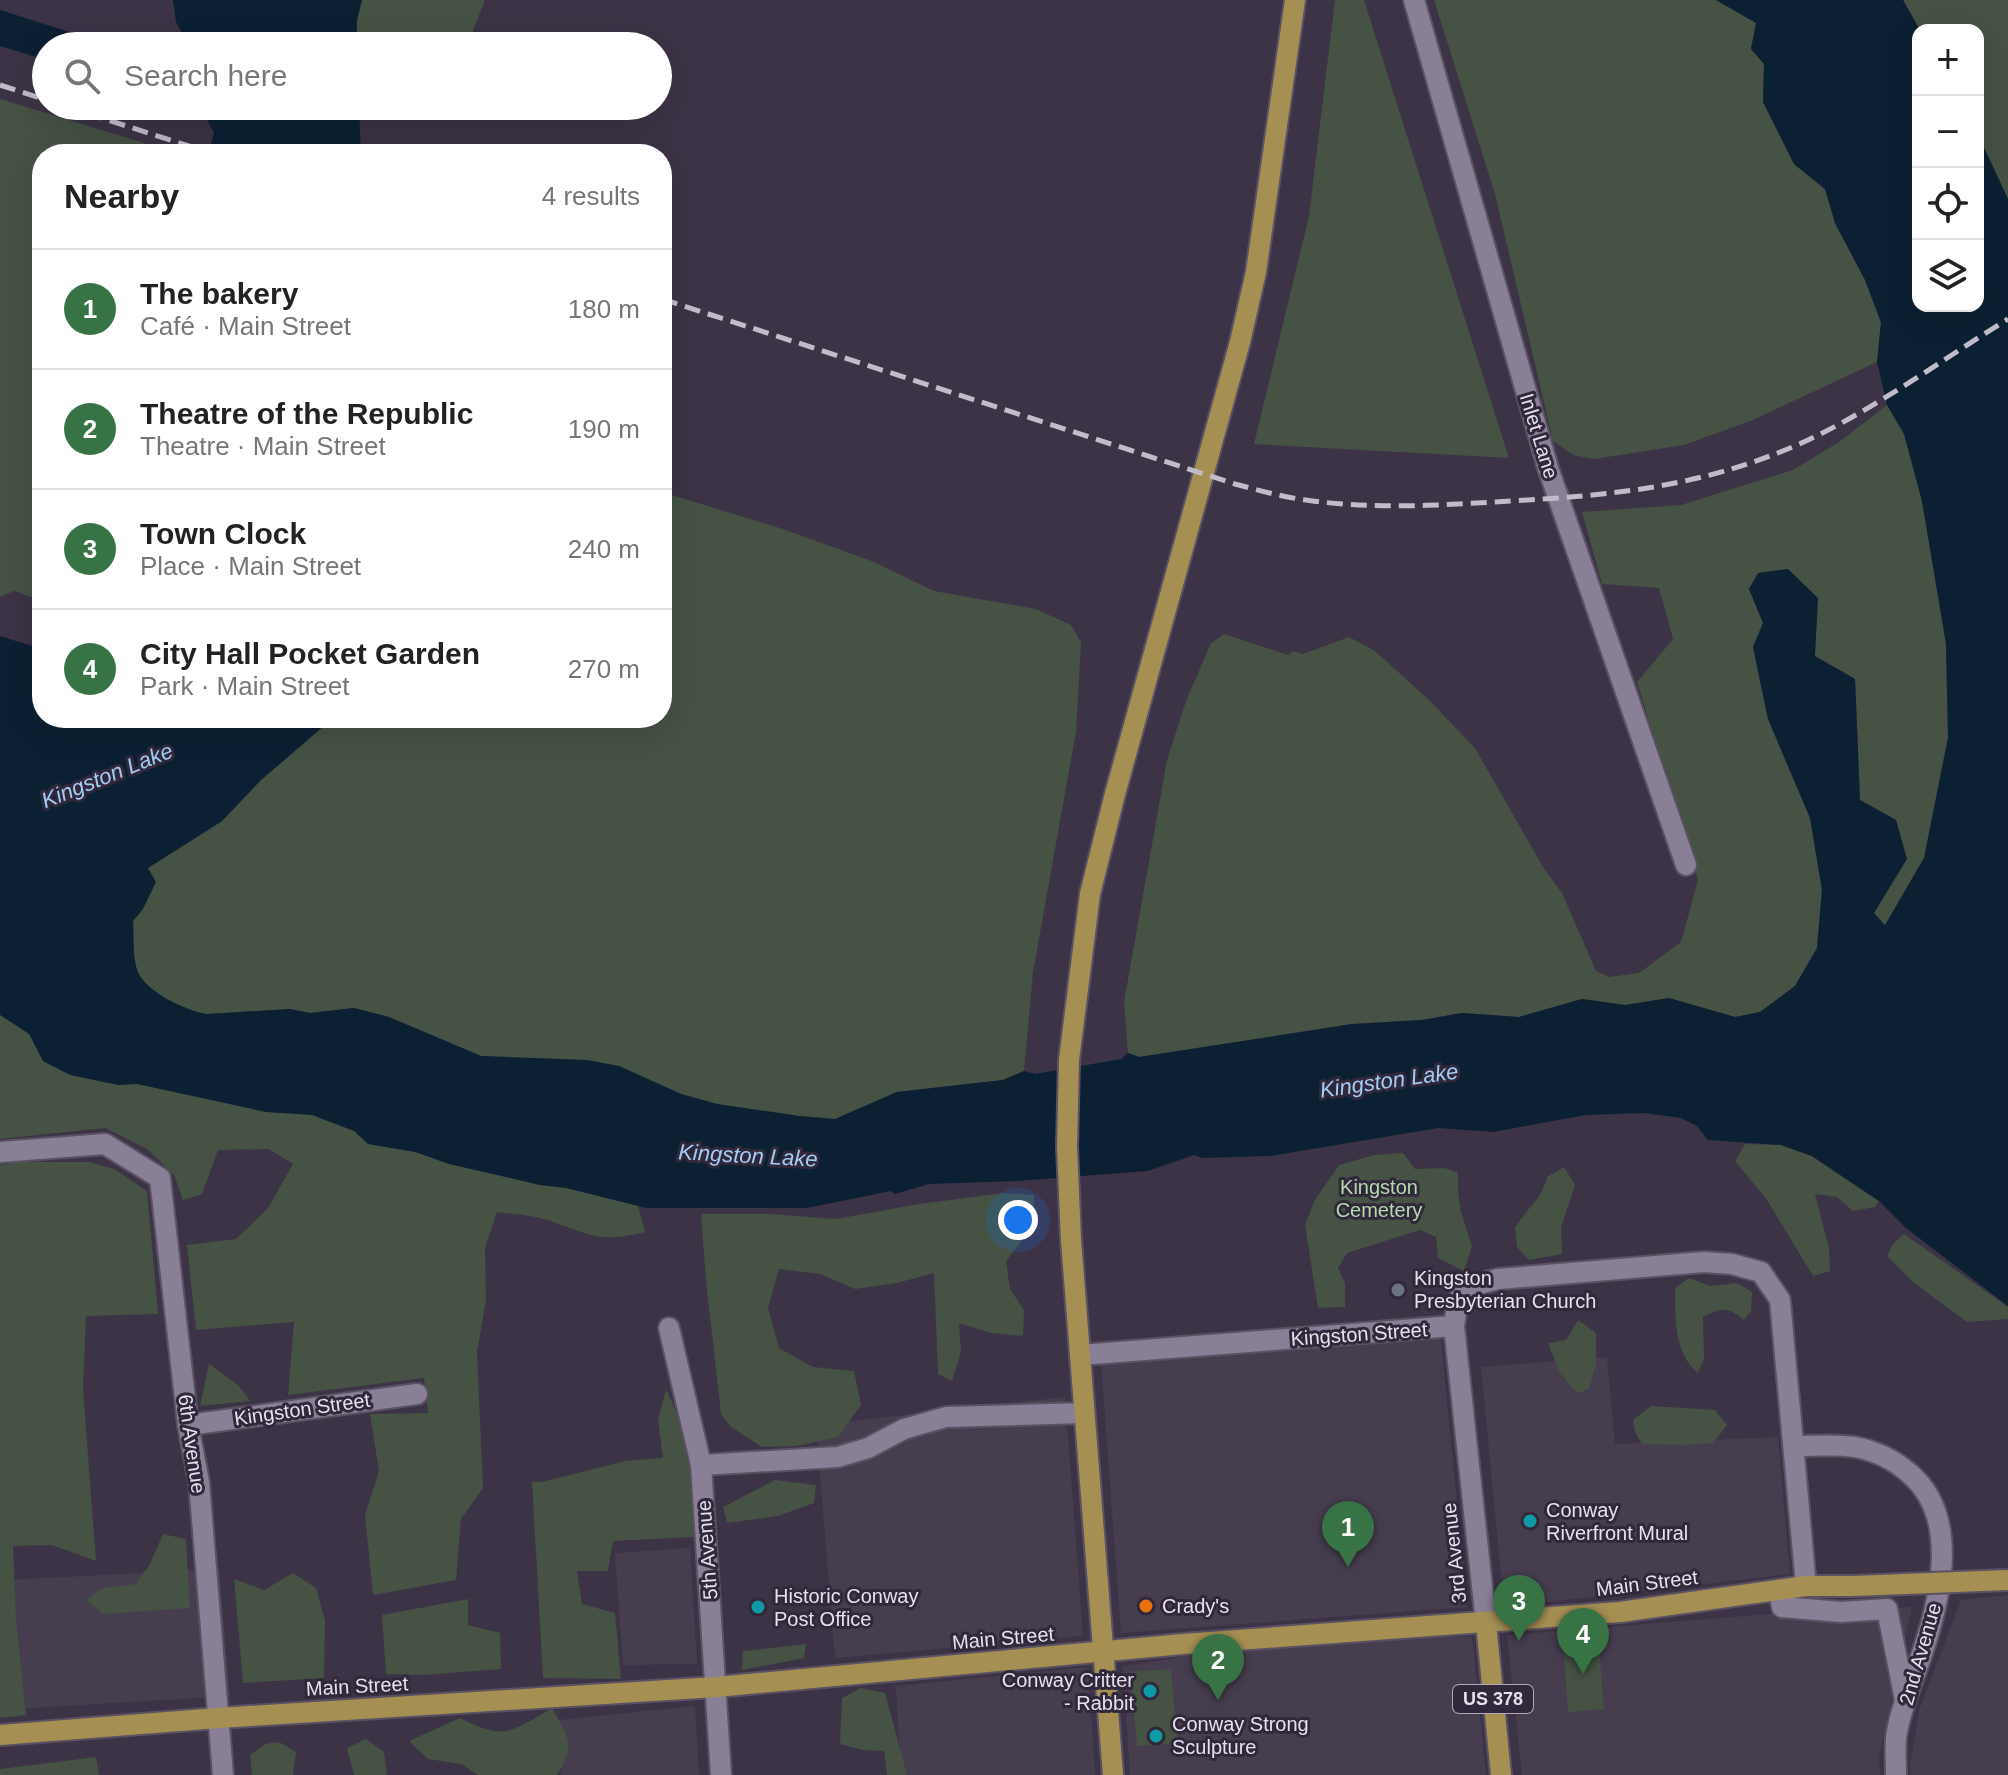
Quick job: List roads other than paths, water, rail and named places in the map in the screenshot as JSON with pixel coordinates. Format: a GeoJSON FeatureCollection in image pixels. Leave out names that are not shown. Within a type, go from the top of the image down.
{"type":"FeatureCollection","features":[{"type":"Feature","properties":{"kind":"main road"},"geometry":{"type":"LineString","coordinates":[[1113,1775],[1071,1240],[1067,1147],[1069,1060],[1090,894],[1240,342],[1256,272],[1295,0]]}},
{"type":"Feature","properties":{"kind":"main road","name":"Main Street"},"geometry":{"type":"LineString","coordinates":[[0,1735],[716,1687],[1183,1644],[1620,1612],[1806,1586],[2008,1580]]}},
{"type":"Feature","properties":{"kind":"main road","name":"3rd Avenue"},"geometry":{"type":"LineString","coordinates":[[1486,1623],[1501,1775]]}},
{"type":"Feature","properties":{"kind":"street","name":"Inlet Lane"},"geometry":{"type":"LineString","coordinates":[[1414,0],[1548,468],[1686,865]]}},
{"type":"Feature","properties":{"kind":"street","name":"6th Avenue"},"geometry":{"type":"LineString","coordinates":[[0,1152],[105,1144],[160,1178],[188,1425],[199,1482],[223,1775]]}},
{"type":"Feature","properties":{"kind":"street","name":"Kingston Street"},"geometry":{"type":"LineString","coordinates":[[1080,1355],[1454,1326],[1458,1299],[1469,1287],[1498,1279],[1704,1262],[1732,1264],[1761,1272],[1780,1300],[1794,1446]]}},
{"type":"Feature","properties":{"kind":"street","name":"3rd Avenue"},"geometry":{"type":"LineString","coordinates":[[1454,1326],[1486,1623]]}},
{"type":"Feature","properties":{"kind":"street","name":"5th Avenue"},"geometry":{"type":"LineString","coordinates":[[669,1328],[701,1465],[721,1775]]}},
{"type":"Feature","properties":{"kind":"street","name":"Kingston Street"},"geometry":{"type":"LineString","coordinates":[[188,1425],[417,1394]]}},
{"type":"Feature","properties":{"kind":"street"},"geometry":{"type":"LineString","coordinates":[[701,1465],[838,1457],[868,1448],[904,1429],[946,1417],[1084,1413]]}},
{"type":"Feature","properties":{"kind":"street"},"geometry":{"type":"LineString","coordinates":[[1794,1446],[1806,1586]]}},
{"type":"Feature","properties":{"kind":"street","name":"2nd Avenue"},"geometry":{"type":"LineString","coordinates":[[1794,1446],[1853,1446],[1879,1453],[1925,1486],[1938,1518],[1942,1549],[1936,1606],[1896,1739],[1896,1775]]}},
{"type":"Feature","properties":{"kind":"street"},"geometry":{"type":"LineString","coordinates":[[1779,1590],[1782,1607],[1841,1612],[1887,1609],[1905,1701]]}},
{"type":"Feature","properties":{"kind":"water"},"geometry":{"type":"Polygon","coordinates":[[[173,0],[362,0],[357,32],[181,32],[176,22],[173,0]]]}},
{"type":"Feature","properties":{"kind":"water","name":"Kingston Lake"},"geometry":{"type":"Polygon","coordinates":[[[1716,0],[1903,0],[1917,24],[1912,24],[1912,312],[1984,312],[1984,148],[2008,199],[2008,1306],[1906,1228],[1879,1201],[1812,1156],[1781,1145],[1708,1140],[1697,1126],[1681,1118],[1644,1113],[1586,1115],[1493,1132],[1438,1128],[1270,1156],[1202,1158],[1194,1155],[1148,1171],[929,1184],[895,1194],[891,1191],[807,1208],[646,1208],[449,1164],[415,1152],[368,1144],[354,1131],[312,1115],[266,1112],[137,1084],[118,1085],[70,1075],[43,1061],[29,1034],[0,1015],[0,636],[32,646],[32,728],[321,728],[261,780],[222,821],[148,868],[156,882],[143,909],[133,921],[138,972],[149,987],[168,999],[207,1014],[290,1009],[310,1013],[354,1008],[389,1017],[481,1056],[587,1060],[619,1066],[681,1094],[717,1104],[835,1119],[897,1092],[1003,1080],[1024,1071],[1035,1074],[1121,1059],[1128,1053],[1139,1057],[1352,1024],[1422,1020],[1462,1013],[1519,1017],[1582,999],[1625,1005],[1669,998],[1735,1017],[1760,1012],[1795,986],[1817,948],[1822,890],[1810,818],[1768,719],[1753,647],[1763,623],[1749,589],[1758,573],[1788,569],[1818,598],[1815,656],[1855,679],[1860,800],[1896,820],[1907,859],[1874,913],[1885,925],[1924,858],[1948,738],[1946,644],[1922,501],[1904,434],[1887,405],[1877,362],[1881,322],[1865,280],[1835,223],[1825,189],[1794,164],[1763,102],[1764,64],[1751,49],[1756,23],[1716,0]]]}},
{"type":"Feature","properties":{"kind":"water"},"geometry":{"type":"Polygon","coordinates":[[[0,10],[70,32],[32,32],[32,56],[0,46],[0,10]]]}},
{"type":"Feature","properties":{"kind":"water"},"geometry":{"type":"Polygon","coordinates":[[[207,120],[360,120],[361,144],[211,144],[214,133],[207,120]]]}},
{"type":"Feature","properties":{"kind":"railway"},"geometry":{"type":"LineString","coordinates":[[0,85],[32,95]]}},
{"type":"Feature","properties":{"kind":"railway"},"geometry":{"type":"LineString","coordinates":[[108,120],[183,144]]}},
{"type":"Feature","properties":{"kind":"railway"},"geometry":{"type":"LineString","coordinates":[[672,302],[1235,484],[1297,499],[1383,506],[1586,496],[1656,487],[1724,471],[1795,446],[1850,419],[2008,319]]}},
{"type":"Feature","properties":{"kind":"place","name":"Kingston Presbyterian Church"},"geometry":{"type":"Point","coordinates":[1398,1290]}},
{"type":"Feature","properties":{"kind":"place","name":"Conway Riverfront Mural"},"geometry":{"type":"Point","coordinates":[1530,1521]}},
{"type":"Feature","properties":{"kind":"place","name":"The bakery"},"geometry":{"type":"Point","coordinates":[1348,1567]}},
{"type":"Feature","properties":{"kind":"place","name":"Crady's"},"geometry":{"type":"Point","coordinates":[1146,1606]}},
{"type":"Feature","properties":{"kind":"place","name":"Historic Conway Post Office"},"geometry":{"type":"Point","coordinates":[758,1607]}},
{"type":"Feature","properties":{"kind":"place","name":"Town Clock"},"geometry":{"type":"Point","coordinates":[1519,1641]}},
{"type":"Feature","properties":{"kind":"place","name":"City Hall Pocket Garden"},"geometry":{"type":"Point","coordinates":[1583,1674]}},
{"type":"Feature","properties":{"kind":"place","name":"Conway Critter - Rabbit"},"geometry":{"type":"Point","coordinates":[1150,1691]}},
{"type":"Feature","properties":{"kind":"place","name":"Theatre of the Republic"},"geometry":{"type":"Point","coordinates":[1218,1700]}},
{"type":"Feature","properties":{"kind":"place","name":"Conway Strong Sculpture"},"geometry":{"type":"Point","coordinates":[1156,1736]}},
{"type":"Feature","properties":{"kind":"park label","name":"Kingston Cemetery"},"geometry":{"type":"Point","coordinates":[1379,1198]}}]}
